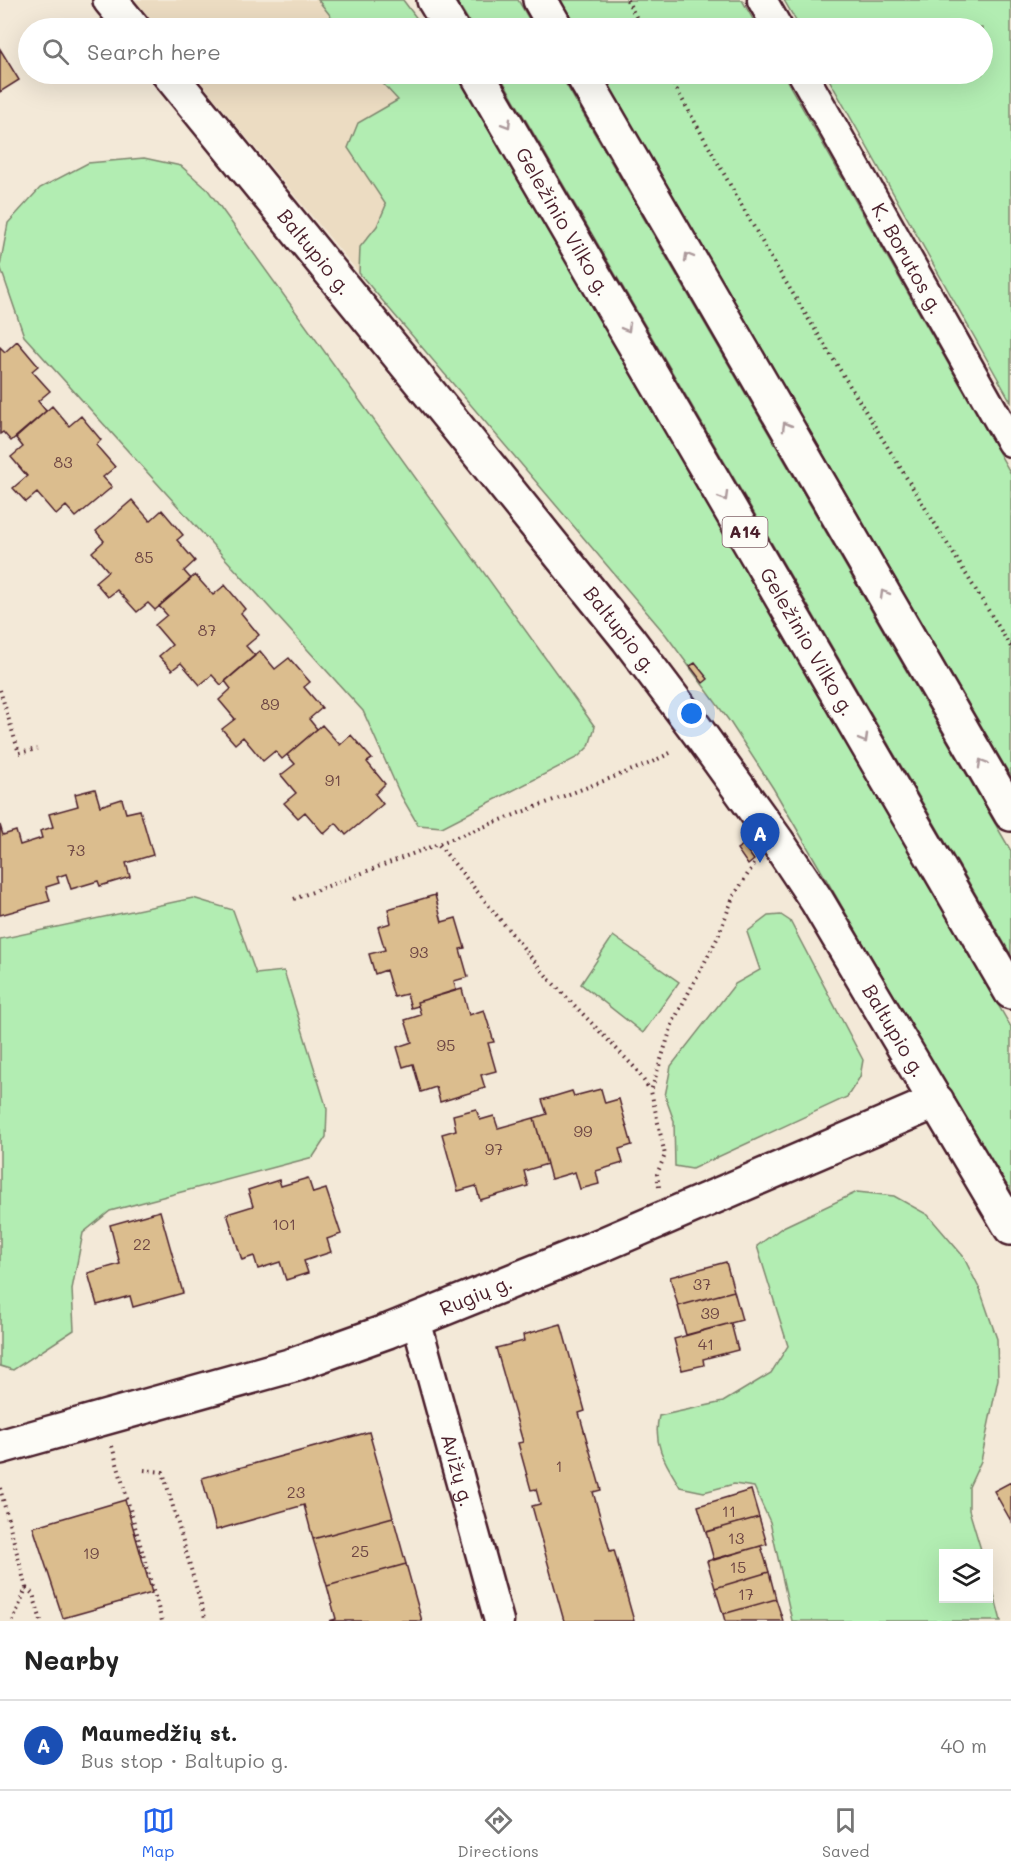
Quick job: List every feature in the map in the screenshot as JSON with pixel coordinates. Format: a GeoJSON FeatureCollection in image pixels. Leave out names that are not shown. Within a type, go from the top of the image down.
{"type":"FeatureCollection","features":[{"type":"Feature","properties":{"kind":"main road"},"geometry":{"type":"LineString","coordinates":[[110,0],[124,18]]}},
{"type":"Feature","properties":{"kind":"main road"},"geometry":{"type":"LineString","coordinates":[[434,0],[445,18]]}},
{"type":"Feature","properties":{"kind":"main road"},"geometry":{"type":"LineString","coordinates":[[540,0],[550,18]]}},
{"type":"Feature","properties":{"kind":"main road","name":"Baltupio g."},"geometry":{"type":"LineString","coordinates":[[177,84],[556,549],[699,733],[817,901],[1011,1228]]}},
{"type":"Feature","properties":{"kind":"main road","name":"Geležinio Vilko g."},"geometry":{"type":"LineString","coordinates":[[483,84],[1011,992]]}},
{"type":"Feature","properties":{"kind":"main road"},"geometry":{"type":"LineString","coordinates":[[588,84],[1011,814]]}},
{"type":"Feature","properties":{"kind":"main road","name":"Rugių g."},"geometry":{"type":"LineString","coordinates":[[0,1447],[293,1365],[416,1320],[665,1218],[936,1101]]}},
{"type":"Feature","properties":{"kind":"street"},"geometry":{"type":"LineString","coordinates":[[762,0],[772,18]]}},
{"type":"Feature","properties":{"kind":"street","name":"K. Borutos g."},"geometry":{"type":"LineString","coordinates":[[809,84],[1011,442]]}},
{"type":"Feature","properties":{"kind":"street","name":"Avižų g."},"geometry":{"type":"LineString","coordinates":[[416,1320],[499,1621]]}},
{"type":"Feature","properties":{"kind":"path"},"geometry":{"type":"LineString","coordinates":[[627,0],[637,18]]}},
{"type":"Feature","properties":{"kind":"path"},"geometry":{"type":"LineString","coordinates":[[674,84],[774,264],[1011,647]]}},
{"type":"Feature","properties":{"kind":"path"},"geometry":{"type":"LineString","coordinates":[[0,690],[20,753],[37,749]]}},
{"type":"Feature","properties":{"kind":"path"},"geometry":{"type":"LineString","coordinates":[[294,899],[648,764],[669,754],[699,733]]}},
{"type":"Feature","properties":{"kind":"path"},"geometry":{"type":"LineString","coordinates":[[439,845],[549,979],[636,1069],[651,1091],[665,1155],[657,1174],[665,1218]]}},
{"type":"Feature","properties":{"kind":"path"},"geometry":{"type":"LineString","coordinates":[[651,1091],[673,1022],[718,937],[733,897],[758,860]]}},
{"type":"Feature","properties":{"kind":"path"},"geometry":{"type":"LineString","coordinates":[[111,1439],[162,1621]]}},
{"type":"Feature","properties":{"kind":"path"},"geometry":{"type":"LineString","coordinates":[[144,1470],[163,1472],[206,1621]]}},
{"type":"Feature","properties":{"kind":"path"},"geometry":{"type":"LineString","coordinates":[[0,1488],[26,1588],[33,1594],[41,1621]]}},
{"type":"Feature","properties":{"kind":"path"},"geometry":{"type":"LineString","coordinates":[[13,1621],[26,1588]]}},
{"type":"Feature","properties":{"kind":"shaded area"},"geometry":{"type":"Polygon","coordinates":[[[135,0],[319,0],[332,18],[150,18],[135,0]]]}},
{"type":"Feature","properties":{"kind":"shaded area"},"geometry":{"type":"Polygon","coordinates":[[[202,84],[383,84],[398,100],[358,123],[371,179],[386,205],[377,226],[360,247],[359,273],[202,84]]]}},
{"type":"Feature","properties":{"kind":"green space"},"geometry":{"type":"Polygon","coordinates":[[[318,0],[403,0],[416,18],[332,18],[318,0]]]}},
{"type":"Feature","properties":{"kind":"green space"},"geometry":{"type":"Polygon","coordinates":[[[456,0],[518,0],[528,18],[467,18],[456,0]]]}},
{"type":"Feature","properties":{"kind":"green space"},"geometry":{"type":"Polygon","coordinates":[[[559,0],[742,0],[752,18],[570,18],[559,0]]]}},
{"type":"Feature","properties":{"kind":"green space"},"geometry":{"type":"Polygon","coordinates":[[[784,0],[1011,0],[1011,402],[832,84],[993,84],[993,18],[794,18],[784,0]]]}},
{"type":"Feature","properties":{"kind":"green space"},"geometry":{"type":"Polygon","coordinates":[[[383,84],[464,84],[1011,1027],[1011,1197],[773,788],[730,722],[666,635],[359,273],[360,247],[377,226],[386,205],[348,148],[358,123],[398,100],[383,84]]]}},
{"type":"Feature","properties":{"kind":"green space"},"geometry":{"type":"Polygon","coordinates":[[[505,84],[566,84],[1011,851],[1011,955],[505,84]]]}},
{"type":"Feature","properties":{"kind":"green space"},"geometry":{"type":"Polygon","coordinates":[[[608,84],[789,84],[1011,474],[1011,777],[608,84]]]}},
{"type":"Feature","properties":{"kind":"green space"},"geometry":{"type":"Polygon","coordinates":[[[144,158],[181,166],[208,190],[595,727],[589,746],[578,757],[442,827],[418,825],[400,794],[363,711],[24,336],[0,266],[8,223],[40,188],[88,163],[144,158]]]}},
{"type":"Feature","properties":{"kind":"green space"},"geometry":{"type":"Polygon","coordinates":[[[193,898],[233,910],[256,974],[284,971],[327,1109],[326,1137],[313,1157],[110,1211],[83,1233],[72,1289],[74,1330],[13,1370],[0,1366],[0,939],[193,898]]]}},
{"type":"Feature","properties":{"kind":"green space"},"geometry":{"type":"Polygon","coordinates":[[[781,915],[790,921],[863,1060],[860,1077],[847,1097],[692,1169],[675,1166],[674,1121],[665,1096],[671,1066],[735,984],[760,970],[747,932],[768,916],[781,915]]]}},
{"type":"Feature","properties":{"kind":"green space"},"geometry":{"type":"Polygon","coordinates":[[[613,936],[679,982],[643,1033],[581,984],[613,936]]]}},
{"type":"Feature","properties":{"kind":"green space"},"geometry":{"type":"Polygon","coordinates":[[[857,1192],[894,1196],[928,1215],[963,1256],[980,1290],[997,1339],[998,1379],[981,1461],[969,1487],[969,1510],[981,1549],[939,1549],[939,1603],[993,1603],[993,1590],[1001,1621],[792,1621],[770,1522],[754,1487],[734,1484],[704,1492],[680,1487],[670,1470],[657,1436],[659,1416],[723,1402],[771,1373],[788,1346],[757,1246],[783,1227],[857,1192]]]}},
{"type":"Feature","properties":{"kind":"building"},"geometry":{"type":"Polygon","coordinates":[[[0,49],[18,81],[0,92],[0,49]]]}},
{"type":"Feature","properties":{"kind":"building"},"geometry":{"type":"Polygon","coordinates":[[[17,341],[38,366],[32,371],[50,391],[38,401],[46,411],[11,441],[3,432],[0,434],[0,347],[5,352],[17,341]]]}},
{"type":"Feature","properties":{"kind":"building"},"geometry":{"type":"Polygon","coordinates":[[[52,406],[69,426],[81,416],[101,440],[96,445],[115,467],[103,477],[112,487],[76,517],[66,506],[56,515],[37,493],[26,502],[13,488],[27,476],[11,457],[23,447],[16,438],[52,406]]]}},
{"type":"Feature","properties":{"kind":"building"},"geometry":{"type":"Polygon","coordinates":[[[132,500],[150,521],[162,510],[183,535],[177,540],[195,561],[184,571],[191,579],[155,610],[148,603],[137,612],[117,590],[108,597],[95,582],[108,571],[92,552],[104,541],[96,531],[132,500]]]}},
{"type":"Feature","properties":{"kind":"building"},"geometry":{"type":"Polygon","coordinates":[[[195,575],[213,595],[225,585],[245,609],[241,613],[259,635],[246,646],[255,656],[221,685],[212,675],[200,685],[181,663],[172,670],[159,656],[172,645],[155,625],[167,615],[159,606],[195,575]]]}},
{"type":"Feature","properties":{"kind":"building"},"geometry":{"type":"Polygon","coordinates":[[[260,651],[275,669],[289,658],[310,682],[304,687],[322,708],[309,719],[317,729],[282,759],[275,751],[263,761],[243,737],[235,744],[222,729],[235,719],[219,700],[231,689],[225,681],[260,651]]]}},
{"type":"Feature","properties":{"kind":"building"},"geometry":{"type":"Polygon","coordinates":[[[695,663],[708,679],[703,683],[690,666],[695,663]]]}},
{"type":"Feature","properties":{"kind":"building"},"geometry":{"type":"Polygon","coordinates":[[[322,725],[340,745],[351,735],[372,759],[367,762],[385,784],[375,794],[383,804],[346,835],[336,823],[324,834],[305,812],[298,818],[284,803],[296,793],[281,775],[295,764],[287,755],[322,725]]]}},
{"type":"Feature","properties":{"kind":"building"},"geometry":{"type":"Polygon","coordinates":[[[95,789],[100,806],[122,799],[126,813],[140,810],[153,855],[126,863],[130,877],[100,886],[98,881],[71,889],[66,874],[57,877],[59,883],[46,887],[50,901],[0,915],[0,825],[3,835],[16,831],[20,845],[42,838],[40,831],[53,827],[49,814],[78,806],[75,794],[95,789]]]}},
{"type":"Feature","properties":{"kind":"building"},"geometry":{"type":"Polygon","coordinates":[[[743,845],[754,860],[748,865],[737,849],[743,845]]]}},
{"type":"Feature","properties":{"kind":"building"},"geometry":{"type":"Polygon","coordinates":[[[435,895],[442,922],[456,918],[465,948],[460,949],[468,977],[454,981],[456,990],[417,1002],[418,1006],[411,1008],[407,994],[394,997],[386,970],[375,974],[369,954],[385,950],[378,927],[391,923],[388,909],[435,895]]]}},
{"type":"Feature","properties":{"kind":"building"},"geometry":{"type":"Polygon","coordinates":[[[462,989],[469,1015],[484,1010],[494,1042],[488,1043],[496,1071],[481,1075],[485,1088],[440,1102],[436,1087],[421,1092],[413,1064],[403,1067],[397,1047],[412,1042],[405,1020],[421,1015],[417,1002],[462,989]]]}},
{"type":"Feature","properties":{"kind":"building"},"geometry":{"type":"Polygon","coordinates":[[[601,1089],[605,1103],[619,1099],[632,1145],[619,1149],[623,1163],[596,1171],[599,1184],[580,1189],[575,1172],[551,1179],[534,1118],[547,1114],[542,1100],[572,1091],[574,1096],[601,1089]]]}},
{"type":"Feature","properties":{"kind":"building"},"geometry":{"type":"Polygon","coordinates":[[[476,1109],[480,1120],[494,1116],[498,1128],[534,1118],[547,1164],[524,1171],[528,1186],[480,1200],[476,1186],[458,1191],[442,1134],[456,1130],[453,1115],[476,1109]]]}},
{"type":"Feature","properties":{"kind":"building"},"geometry":{"type":"Polygon","coordinates":[[[308,1178],[313,1193],[326,1189],[341,1234],[327,1239],[331,1252],[304,1261],[308,1273],[286,1280],[280,1262],[258,1269],[254,1256],[242,1260],[227,1214],[253,1206],[248,1190],[279,1180],[281,1186],[308,1178]]]}},
{"type":"Feature","properties":{"kind":"building"},"geometry":{"type":"Polygon","coordinates":[[[160,1211],[183,1293],[133,1307],[130,1296],[97,1305],[88,1273],[120,1264],[110,1225],[160,1211]]]}},
{"type":"Feature","properties":{"kind":"building"},"geometry":{"type":"Polygon","coordinates":[[[726,1262],[734,1291],[678,1306],[670,1277],[726,1262]]]}},
{"type":"Feature","properties":{"kind":"building"},"geometry":{"type":"Polygon","coordinates":[[[734,1291],[742,1320],[686,1335],[678,1306],[734,1291]]]}},
{"type":"Feature","properties":{"kind":"building"},"geometry":{"type":"Polygon","coordinates":[[[731,1323],[738,1350],[703,1359],[704,1365],[682,1370],[674,1339],[731,1323]]]}},
{"type":"Feature","properties":{"kind":"building"},"geometry":{"type":"Polygon","coordinates":[[[561,1324],[585,1411],[579,1413],[601,1490],[593,1492],[610,1551],[614,1550],[634,1621],[564,1621],[532,1506],[540,1504],[536,1489],[531,1490],[518,1443],[523,1442],[496,1348],[524,1341],[523,1335],[561,1324]]]}},
{"type":"Feature","properties":{"kind":"building"},"geometry":{"type":"Polygon","coordinates":[[[369,1432],[393,1517],[313,1539],[304,1505],[216,1530],[202,1478],[369,1432]]]}},
{"type":"Feature","properties":{"kind":"building"},"geometry":{"type":"Polygon","coordinates":[[[1011,1482],[1011,1521],[994,1491],[1011,1482]]]}},
{"type":"Feature","properties":{"kind":"building"},"geometry":{"type":"Polygon","coordinates":[[[751,1490],[759,1517],[706,1532],[698,1506],[751,1490]]]}},
{"type":"Feature","properties":{"kind":"building"},"geometry":{"type":"Polygon","coordinates":[[[125,1500],[152,1593],[63,1618],[33,1527],[125,1500]]]}},
{"type":"Feature","properties":{"kind":"building"},"geometry":{"type":"Polygon","coordinates":[[[393,1517],[406,1564],[327,1586],[313,1539],[393,1517]]]}},
{"type":"Feature","properties":{"kind":"building"},"geometry":{"type":"Polygon","coordinates":[[[759,1517],[767,1544],[714,1560],[706,1532],[759,1517]]]}},
{"type":"Feature","properties":{"kind":"building"},"geometry":{"type":"Polygon","coordinates":[[[761,1546],[769,1572],[715,1588],[707,1561],[761,1546]]]}},
{"type":"Feature","properties":{"kind":"building"},"geometry":{"type":"Polygon","coordinates":[[[406,1564],[422,1621],[329,1621],[336,1619],[327,1586],[406,1564]]]}},
{"type":"Feature","properties":{"kind":"building"},"geometry":{"type":"Polygon","coordinates":[[[769,1572],[776,1599],[723,1614],[715,1588],[769,1572]]]}},
{"type":"Feature","properties":{"kind":"building"},"geometry":{"type":"Polygon","coordinates":[[[776,1599],[783,1621],[725,1621],[723,1614],[776,1599]]]}},
{"type":"Feature","properties":{"kind":"place","name":"Maumedžių st."},"geometry":{"type":"Point","coordinates":[760,863]}}]}
